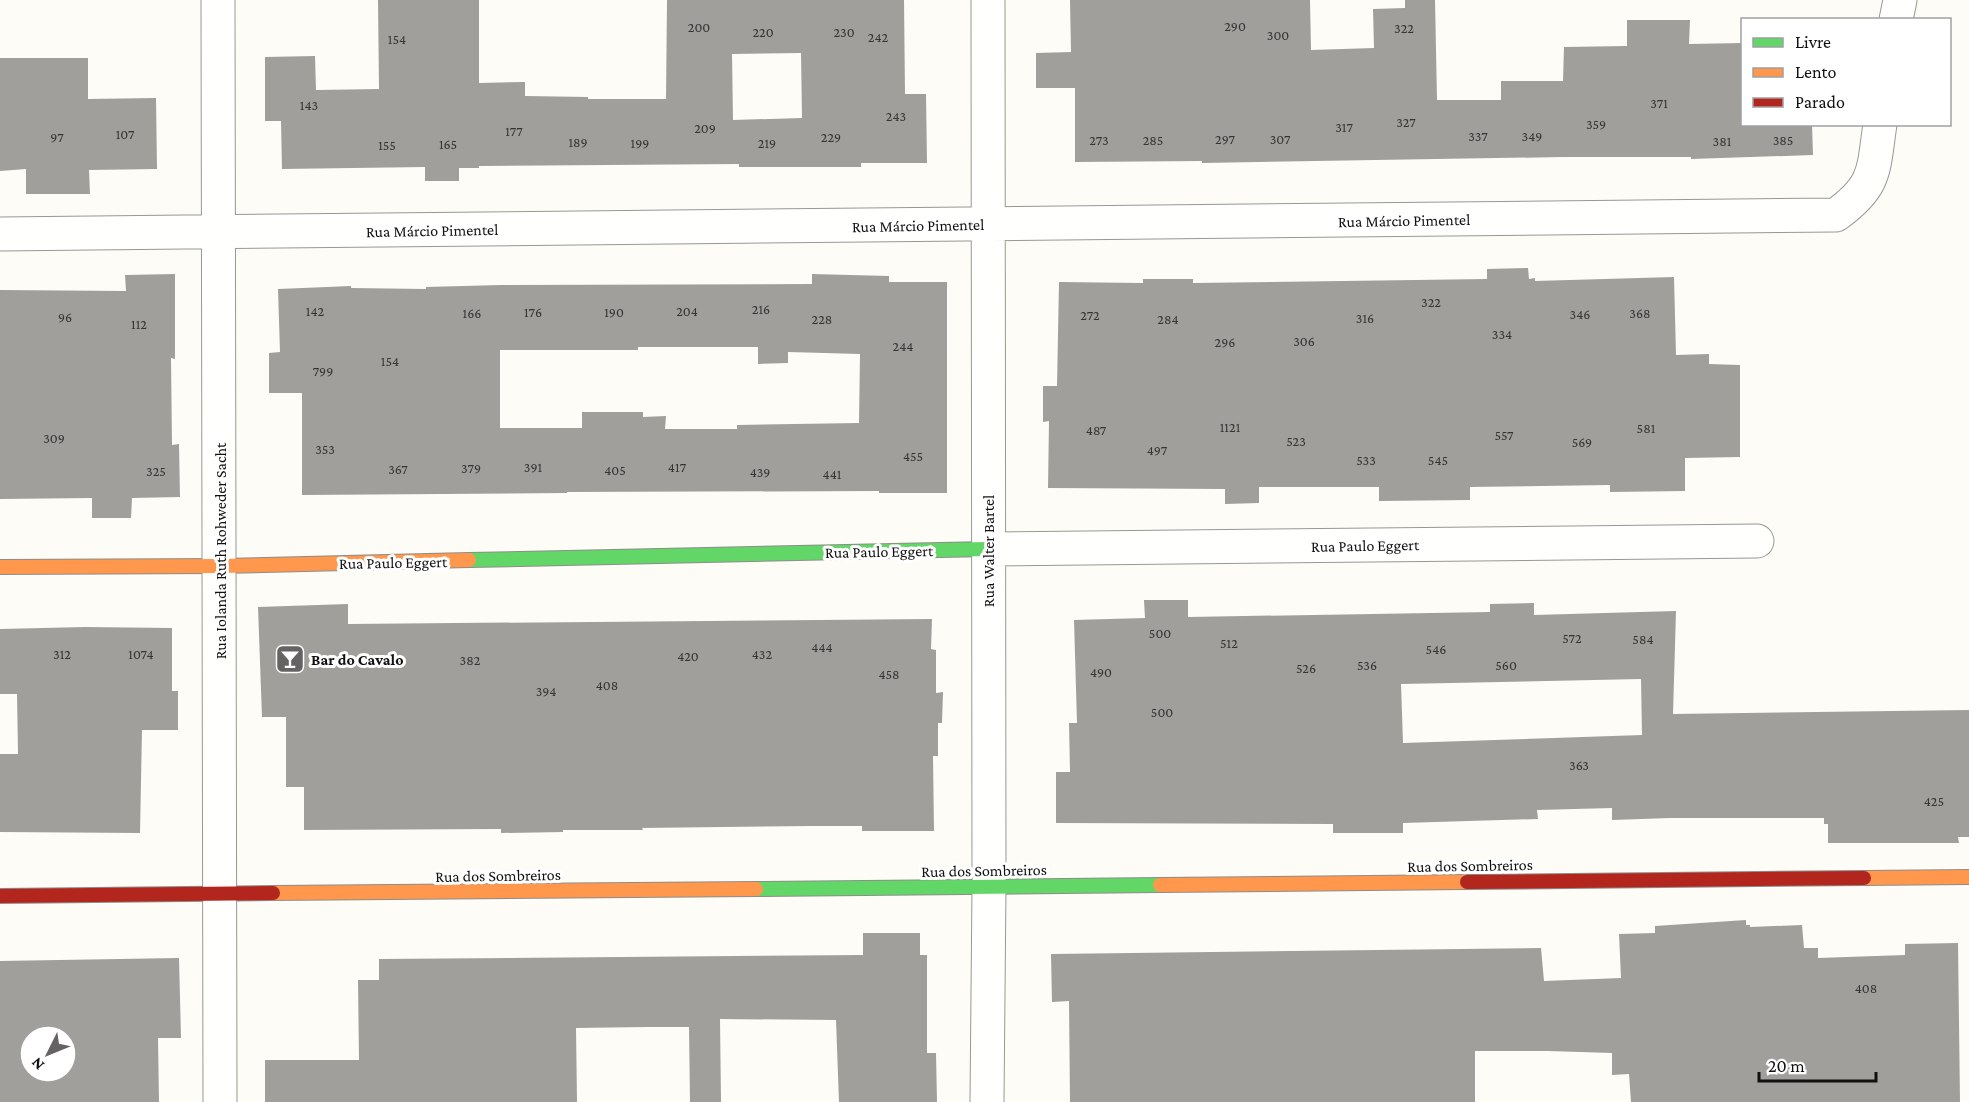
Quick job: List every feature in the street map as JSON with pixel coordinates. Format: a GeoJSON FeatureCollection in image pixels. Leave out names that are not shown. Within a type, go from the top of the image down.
{"type":"FeatureCollection","features":[{"type":"Feature","properties":{"kind":"street","name":"Rua Iolanda Ruth Rohweder Sacht"},"geometry":{"type":"LineString","coordinates":[[218,0],[220,1102]]}},
{"type":"Feature","properties":{"kind":"street","name":"Rua Walter Bartel"},"geometry":{"type":"LineString","coordinates":[[987,1102],[989,886],[988,0]]}},
{"type":"Feature","properties":{"kind":"street"},"geometry":{"type":"LineString","coordinates":[[1896,18],[1900,0]]}},
{"type":"Feature","properties":{"kind":"street","name":"Rua Márcio Pimentel"},"geometry":{"type":"LineString","coordinates":[[0,234],[1836,215],[1855,201],[1871,180],[1880,126]]}},
{"type":"Feature","properties":{"kind":"street","name":"Rua Paulo Eggert"},"geometry":{"type":"LineString","coordinates":[[0,567],[220,566],[988,549],[1757,541]]}},
{"type":"Feature","properties":{"kind":"street","name":"Rua dos Sombreiros"},"geometry":{"type":"LineString","coordinates":[[0,896],[1969,877]]}},
{"type":"Feature","properties":{"kind":"building"},"geometry":{"type":"Polygon","coordinates":[[[378,0],[479,0],[479,83],[525,82],[525,96],[666,99],[667,0],[904,0],[905,94],[926,94],[927,163],[861,163],[861,167],[739,167],[739,164],[479,166],[479,168],[459,168],[459,181],[425,181],[425,167],[282,169],[281,121],[265,121],[265,57],[315,56],[316,90],[379,89],[378,0]],[[801,53],[732,54],[733,120],[802,118],[801,53]]]}},
{"type":"Feature","properties":{"kind":"building"},"geometry":{"type":"Polygon","coordinates":[[[1070,0],[1310,0],[1311,50],[1374,48],[1373,9],[1405,8],[1405,0],[1435,0],[1437,100],[1501,100],[1501,81],[1563,81],[1564,47],[1627,46],[1627,20],[1690,20],[1689,44],[1741,43],[1741,126],[1812,126],[1813,155],[1691,159],[1691,157],[1563,157],[1202,163],[1202,161],[1075,162],[1075,88],[1036,88],[1036,53],[1071,52],[1070,0]]]}},
{"type":"Feature","properties":{"kind":"building"},"geometry":{"type":"Polygon","coordinates":[[[0,58],[88,58],[88,99],[156,98],[157,169],[89,170],[90,194],[26,194],[26,169],[0,171],[0,58]]]}},
{"type":"Feature","properties":{"kind":"building"},"geometry":{"type":"Polygon","coordinates":[[[1528,268],[1529,279],[1535,278],[1535,281],[1674,277],[1676,355],[1709,354],[1709,364],[1740,365],[1740,457],[1685,458],[1685,491],[1610,492],[1610,485],[1470,487],[1470,500],[1379,501],[1379,487],[1259,487],[1259,503],[1225,504],[1225,489],[1048,488],[1049,421],[1043,422],[1043,386],[1057,386],[1059,282],[1143,283],[1143,279],[1193,279],[1193,283],[1487,279],[1487,269],[1528,268]]]}},
{"type":"Feature","properties":{"kind":"building"},"geometry":{"type":"Polygon","coordinates":[[[175,274],[175,359],[171,358],[172,445],[179,444],[180,497],[132,498],[131,518],[92,518],[92,498],[0,499],[0,290],[126,291],[125,275],[175,274]]]}},
{"type":"Feature","properties":{"kind":"building"},"geometry":{"type":"Polygon","coordinates":[[[812,274],[889,276],[889,282],[947,282],[947,493],[879,493],[879,491],[302,495],[302,393],[269,393],[269,353],[280,352],[278,289],[351,286],[351,288],[426,289],[426,287],[501,285],[812,284],[812,274]],[[758,347],[500,350],[500,428],[582,428],[582,412],[643,412],[643,417],[666,416],[665,429],[737,429],[737,425],[859,423],[860,354],[788,352],[788,363],[758,364],[758,347]]]}},
{"type":"Feature","properties":{"kind":"building"},"geometry":{"type":"Polygon","coordinates":[[[1144,600],[1188,600],[1188,617],[1490,612],[1490,604],[1534,603],[1534,615],[1676,611],[1673,714],[1969,710],[1969,837],[1958,837],[1959,843],[1828,843],[1828,824],[1824,824],[1824,818],[1612,820],[1612,808],[1537,810],[1538,819],[1403,823],[1403,833],[1333,833],[1333,824],[1056,823],[1056,772],[1070,772],[1069,723],[1077,723],[1074,620],[1145,618],[1144,600]],[[1641,679],[1401,684],[1403,743],[1642,735],[1641,679]]]}},
{"type":"Feature","properties":{"kind":"building"},"geometry":{"type":"Polygon","coordinates":[[[348,604],[348,624],[932,619],[931,649],[936,650],[936,693],[943,692],[942,723],[938,723],[938,756],[933,756],[934,831],[862,831],[862,826],[642,828],[643,830],[501,833],[501,829],[304,830],[304,787],[286,787],[286,717],[262,717],[258,607],[348,604]]]}},
{"type":"Feature","properties":{"kind":"building"},"geometry":{"type":"Polygon","coordinates":[[[172,628],[172,691],[178,691],[178,730],[142,730],[140,833],[0,832],[0,754],[18,754],[17,694],[0,694],[0,629],[172,628]]]}},
{"type":"Feature","properties":{"kind":"building"},"geometry":{"type":"Polygon","coordinates":[[[1746,920],[1746,925],[1750,927],[1802,925],[1804,948],[1818,948],[1818,958],[1905,955],[1905,944],[1958,943],[1960,1102],[1631,1102],[1629,1074],[1612,1075],[1612,1053],[1475,1051],[1475,1102],[1070,1102],[1069,1001],[1052,1002],[1051,954],[1541,948],[1544,981],[1621,978],[1619,934],[1655,933],[1655,926],[1746,920]]]}},
{"type":"Feature","properties":{"kind":"building"},"geometry":{"type":"Polygon","coordinates":[[[863,933],[920,933],[920,955],[927,955],[927,1053],[936,1053],[937,1102],[839,1102],[836,1020],[720,1019],[721,1102],[690,1102],[689,1027],[647,1027],[576,1028],[577,1102],[265,1102],[265,1060],[359,1060],[358,980],[379,980],[379,959],[863,955],[863,933]]]}},
{"type":"Feature","properties":{"kind":"building"},"geometry":{"type":"Polygon","coordinates":[[[179,958],[181,1038],[158,1038],[159,1102],[0,1102],[0,961],[179,958]]]}},
{"type":"Feature","properties":{"kind":"traffic: fast"},"geometry":{"type":"LineString","coordinates":[[469,560],[988,549]]}},
{"type":"Feature","properties":{"kind":"traffic: fast"},"geometry":{"type":"LineString","coordinates":[[756,889],[1160,885]]}},
{"type":"Feature","properties":{"kind":"traffic: slow"},"geometry":{"type":"LineString","coordinates":[[0,567],[220,566],[469,560]]}},
{"type":"Feature","properties":{"kind":"traffic: slow"},"geometry":{"type":"LineString","coordinates":[[1864,878],[1969,877]]}},
{"type":"Feature","properties":{"kind":"traffic: slow"},"geometry":{"type":"LineString","coordinates":[[1160,885],[1467,882]]}},
{"type":"Feature","properties":{"kind":"traffic: slow"},"geometry":{"type":"LineString","coordinates":[[273,893],[756,889]]}},
{"type":"Feature","properties":{"kind":"traffic: jam"},"geometry":{"type":"LineString","coordinates":[[1467,882],[1864,878]]}},
{"type":"Feature","properties":{"kind":"traffic: jam"},"geometry":{"type":"LineString","coordinates":[[0,896],[273,893]]}},
{"type":"Feature","properties":{"kind":"place","name":"Bar do Cavalo"},"geometry":{"type":"Point","coordinates":[290,659]}}]}
